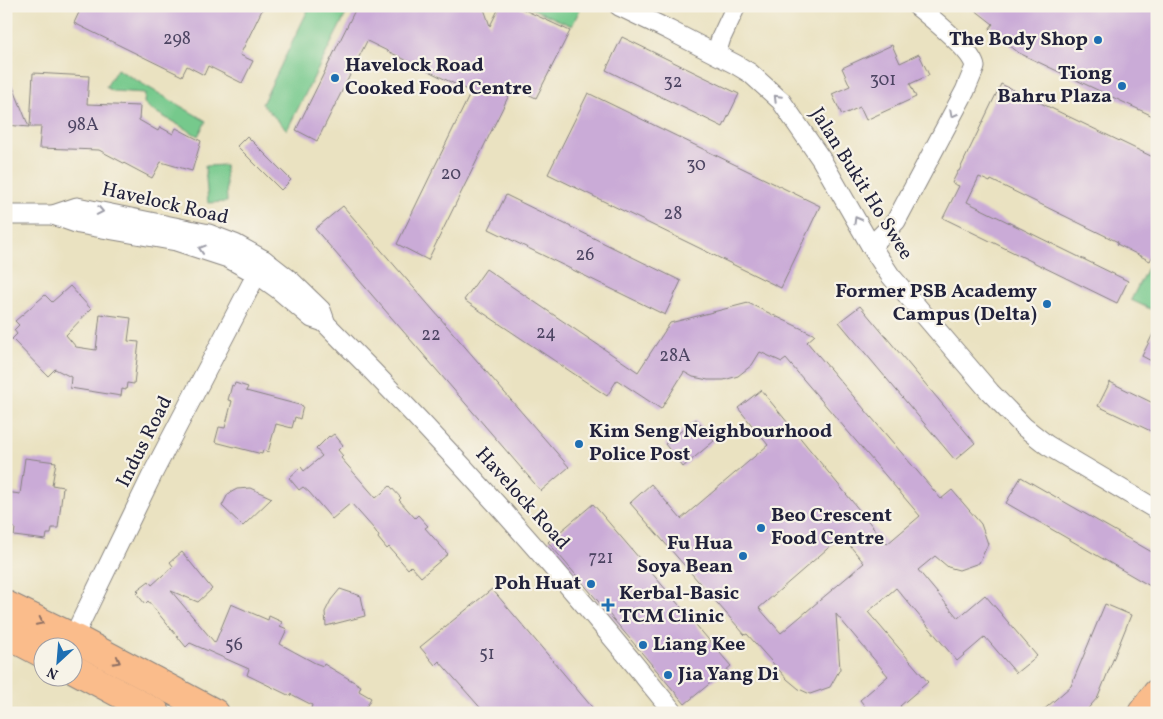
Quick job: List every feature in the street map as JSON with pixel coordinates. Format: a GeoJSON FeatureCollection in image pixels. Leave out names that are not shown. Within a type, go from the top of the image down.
{"type":"FeatureCollection","features":[{"type":"Feature","properties":{"kind":"main road"},"geometry":{"type":"LineString","coordinates":[[6,605],[60,636]]}},
{"type":"Feature","properties":{"kind":"main road"},"geometry":{"type":"LineString","coordinates":[[6,634],[32,647]]}},
{"type":"Feature","properties":{"kind":"main road"},"geometry":{"type":"LineString","coordinates":[[82,647],[215,713]]}},
{"type":"Feature","properties":{"kind":"main road"},"geometry":{"type":"LineString","coordinates":[[82,673],[156,713]]}},
{"type":"Feature","properties":{"kind":"main road"},"geometry":{"type":"LineString","coordinates":[[1142,713],[1157,693]]}},
{"type":"Feature","properties":{"kind":"street","name":"Jalan Bukit Ho Swee"},"geometry":{"type":"LineString","coordinates":[[619,6],[750,73],[781,101],[821,159],[871,246],[890,275],[974,375],[1024,427],[1046,445],[1157,510]]}},
{"type":"Feature","properties":{"kind":"street"},"geometry":{"type":"LineString","coordinates":[[716,54],[721,38],[736,6]]}},
{"type":"Feature","properties":{"kind":"street"},"geometry":{"type":"LineString","coordinates":[[871,246],[896,221],[961,100],[976,67],[965,50],[917,6]]}},
{"type":"Feature","properties":{"kind":"street","name":"Havelock Road"},"geometry":{"type":"LineString","coordinates":[[6,215],[53,215],[79,224],[176,241],[261,267],[278,289],[312,318],[326,324],[395,393],[523,532],[674,713]]}},
{"type":"Feature","properties":{"kind":"street","name":"Indus Road"},"geometry":{"type":"LineString","coordinates":[[74,636],[154,471],[261,267]]}},
{"type":"Feature","properties":{"kind":"green space"},"geometry":{"type":"Polygon","coordinates":[[[310,6],[347,6],[348,10],[287,130],[262,104],[310,6]]]}},
{"type":"Feature","properties":{"kind":"green space"},"geometry":{"type":"Polygon","coordinates":[[[526,6],[579,6],[581,7],[572,26],[526,6]]]}},
{"type":"Feature","properties":{"kind":"green space"},"geometry":{"type":"Polygon","coordinates":[[[117,69],[206,121],[198,136],[152,110],[144,103],[145,93],[112,91],[106,87],[117,69]]]}},
{"type":"Feature","properties":{"kind":"green space"},"geometry":{"type":"Polygon","coordinates":[[[225,165],[227,202],[208,203],[205,166],[225,165]]]}},
{"type":"Feature","properties":{"kind":"green space"},"geometry":{"type":"Polygon","coordinates":[[[1157,248],[1157,312],[1131,300],[1157,248]]]}},
{"type":"Feature","properties":{"kind":"building"},"geometry":{"type":"Polygon","coordinates":[[[82,6],[264,6],[240,55],[253,61],[242,83],[208,66],[204,75],[187,66],[182,76],[74,23],[82,6]]]}},
{"type":"Feature","properties":{"kind":"building"},"geometry":{"type":"Polygon","coordinates":[[[357,6],[483,6],[490,26],[500,6],[516,6],[570,31],[536,98],[513,87],[428,260],[397,244],[471,92],[367,41],[317,141],[296,130],[357,6]]]}},
{"type":"Feature","properties":{"kind":"building","name":"Tiong Bahru Plaza"},"geometry":{"type":"Polygon","coordinates":[[[970,6],[1157,6],[1157,118],[1019,53],[989,29],[993,24],[970,6]]]}},
{"type":"Feature","properties":{"kind":"building"},"geometry":{"type":"Polygon","coordinates":[[[622,37],[739,94],[723,127],[606,70],[622,37]]]}},
{"type":"Feature","properties":{"kind":"building"},"geometry":{"type":"Polygon","coordinates":[[[892,45],[900,63],[919,54],[929,75],[910,84],[916,97],[866,120],[860,107],[842,115],[832,94],[850,86],[842,68],[892,45]]]}},
{"type":"Feature","properties":{"kind":"building"},"geometry":{"type":"Polygon","coordinates":[[[7,72],[29,127],[6,125],[7,72]]]}},
{"type":"Feature","properties":{"kind":"building"},"geometry":{"type":"Polygon","coordinates":[[[33,73],[89,76],[87,104],[140,106],[139,120],[158,131],[160,127],[173,134],[176,128],[201,141],[192,171],[161,162],[152,178],[99,150],[39,148],[41,127],[30,127],[33,73]]]}},
{"type":"Feature","properties":{"kind":"building"},"geometry":{"type":"Polygon","coordinates":[[[1001,84],[1157,159],[1157,248],[1150,261],[1117,244],[1118,242],[991,180],[990,182],[979,177],[967,202],[1128,281],[1117,303],[943,218],[959,186],[952,183],[1001,84]]]}},
{"type":"Feature","properties":{"kind":"building"},"geometry":{"type":"Polygon","coordinates":[[[588,93],[820,206],[781,288],[548,174],[588,93]]]}},
{"type":"Feature","properties":{"kind":"building"},"geometry":{"type":"Polygon","coordinates":[[[247,136],[291,180],[281,190],[237,146],[247,136]]]}},
{"type":"Feature","properties":{"kind":"building"},"geometry":{"type":"Polygon","coordinates":[[[506,195],[681,281],[665,315],[489,229],[506,195]]]}},
{"type":"Feature","properties":{"kind":"building"},"geometry":{"type":"Polygon","coordinates":[[[343,206],[569,467],[541,491],[315,229],[343,206]]]}},
{"type":"Feature","properties":{"kind":"building"},"geometry":{"type":"Polygon","coordinates":[[[486,269],[638,372],[670,323],[748,303],[815,335],[807,342],[941,499],[952,490],[981,524],[988,544],[979,563],[959,570],[948,567],[935,556],[918,570],[958,618],[985,595],[1037,656],[1016,673],[985,637],[957,661],[896,588],[868,612],[928,682],[900,706],[905,713],[870,713],[860,700],[888,676],[836,614],[840,669],[830,687],[810,694],[799,689],[787,679],[747,634],[745,635],[630,503],[651,484],[681,519],[768,445],[738,408],[761,390],[887,544],[920,516],[786,359],[782,362],[760,352],[752,365],[738,376],[724,380],[708,380],[693,377],[684,372],[661,409],[617,380],[607,396],[464,300],[486,269]],[[842,536],[759,608],[781,633],[864,563],[842,536]]]}},
{"type":"Feature","properties":{"kind":"building"},"geometry":{"type":"Polygon","coordinates":[[[70,286],[91,309],[66,335],[76,347],[96,350],[100,314],[131,318],[128,341],[139,342],[134,384],[127,383],[126,390],[122,389],[121,396],[70,388],[71,377],[55,369],[48,376],[12,339],[17,334],[14,330],[19,325],[15,321],[45,295],[52,302],[70,286]]]}},
{"type":"Feature","properties":{"kind":"building"},"geometry":{"type":"Polygon","coordinates":[[[860,306],[975,443],[955,460],[839,322],[860,306]]]}},
{"type":"Feature","properties":{"kind":"building"},"geometry":{"type":"Polygon","coordinates":[[[1157,326],[1157,364],[1142,356],[1157,326]]]}},
{"type":"Feature","properties":{"kind":"building"},"geometry":{"type":"Polygon","coordinates":[[[1110,382],[1157,405],[1157,434],[1098,406],[1110,382]]]}},
{"type":"Feature","properties":{"kind":"building"},"geometry":{"type":"Polygon","coordinates":[[[235,383],[248,387],[246,391],[303,406],[300,419],[295,417],[292,428],[276,424],[268,452],[263,450],[262,454],[215,442],[219,427],[225,428],[232,401],[228,400],[232,385],[234,386],[235,383]]]}},
{"type":"Feature","properties":{"kind":"building"},"geometry":{"type":"Polygon","coordinates":[[[696,419],[714,441],[683,467],[665,444],[696,419]]]}},
{"type":"Feature","properties":{"kind":"building"},"geometry":{"type":"Polygon","coordinates":[[[334,434],[343,445],[338,450],[343,456],[341,458],[376,498],[390,486],[401,498],[399,500],[415,518],[418,515],[428,526],[425,528],[448,554],[421,577],[411,566],[408,569],[389,547],[387,549],[378,538],[379,536],[374,529],[351,503],[332,519],[309,492],[303,487],[299,490],[289,478],[301,467],[304,471],[322,456],[316,449],[329,436],[334,434]]]}},
{"type":"Feature","properties":{"kind":"building"},"geometry":{"type":"Polygon","coordinates":[[[25,458],[56,462],[52,485],[63,487],[58,528],[52,528],[51,534],[47,534],[46,540],[14,536],[15,528],[6,526],[6,492],[20,494],[25,458]]]}},
{"type":"Feature","properties":{"kind":"building"},"geometry":{"type":"Polygon","coordinates":[[[1021,477],[1157,555],[1157,590],[1006,503],[1021,477]]]}},
{"type":"Feature","properties":{"kind":"building"},"geometry":{"type":"Polygon","coordinates":[[[250,488],[272,498],[243,526],[222,506],[228,494],[237,489],[250,488]]]}},
{"type":"Feature","properties":{"kind":"building"},"geometry":{"type":"Polygon","coordinates":[[[593,504],[731,666],[685,704],[548,542],[593,504]]]}},
{"type":"Feature","properties":{"kind":"building"},"geometry":{"type":"Polygon","coordinates":[[[182,552],[212,589],[198,602],[171,591],[215,643],[231,604],[268,620],[269,616],[282,622],[280,626],[287,629],[280,644],[315,663],[323,666],[324,664],[361,686],[359,691],[371,698],[363,713],[318,713],[311,709],[312,705],[247,675],[249,669],[190,643],[186,647],[148,601],[145,604],[137,594],[139,592],[137,590],[149,581],[152,585],[173,566],[170,562],[182,552]]]}},
{"type":"Feature","properties":{"kind":"building"},"geometry":{"type":"Polygon","coordinates":[[[340,589],[361,596],[365,616],[326,626],[325,612],[331,600],[340,589]]]}},
{"type":"Feature","properties":{"kind":"building"},"geometry":{"type":"Polygon","coordinates":[[[492,589],[597,713],[485,713],[439,661],[435,665],[420,647],[492,589]]]}},
{"type":"Feature","properties":{"kind":"building"},"geometry":{"type":"Polygon","coordinates":[[[1105,604],[1131,615],[1098,697],[1084,713],[1040,713],[1071,686],[1105,604]]]}},
{"type":"Feature","properties":{"kind":"place","name":"The Body Shop"},"geometry":{"type":"Point","coordinates":[1098,40]}},
{"type":"Feature","properties":{"kind":"place","name":"Havelock Road Cooked Food Centre"},"geometry":{"type":"Point","coordinates":[335,78]}},
{"type":"Feature","properties":{"kind":"place","name":"Tiong Bahru Plaza"},"geometry":{"type":"Point","coordinates":[1122,86]}},
{"type":"Feature","properties":{"kind":"place","name":"Former PSB Academy Campus (Delta)"},"geometry":{"type":"Point","coordinates":[1047,304]}},
{"type":"Feature","properties":{"kind":"place","name":"Kim Seng Neighbourhood Police Post"},"geometry":{"type":"Point","coordinates":[579,444]}},
{"type":"Feature","properties":{"kind":"place","name":"Beo Crescent Food Centre"},"geometry":{"type":"Point","coordinates":[761,528]}},
{"type":"Feature","properties":{"kind":"place","name":"Fu Hua Soya Bean"},"geometry":{"type":"Point","coordinates":[743,556]}},
{"type":"Feature","properties":{"kind":"place","name":"Poh Huat"},"geometry":{"type":"Point","coordinates":[591,584]}},
{"type":"Feature","properties":{"kind":"place","name":"Kerbal-Basic TCM Clinic"},"geometry":{"type":"Point","coordinates":[608,605]}},
{"type":"Feature","properties":{"kind":"place","name":"Liang Kee"},"geometry":{"type":"Point","coordinates":[643,645]}},
{"type":"Feature","properties":{"kind":"place","name":"Jia Yang Di"},"geometry":{"type":"Point","coordinates":[668,675]}}]}
